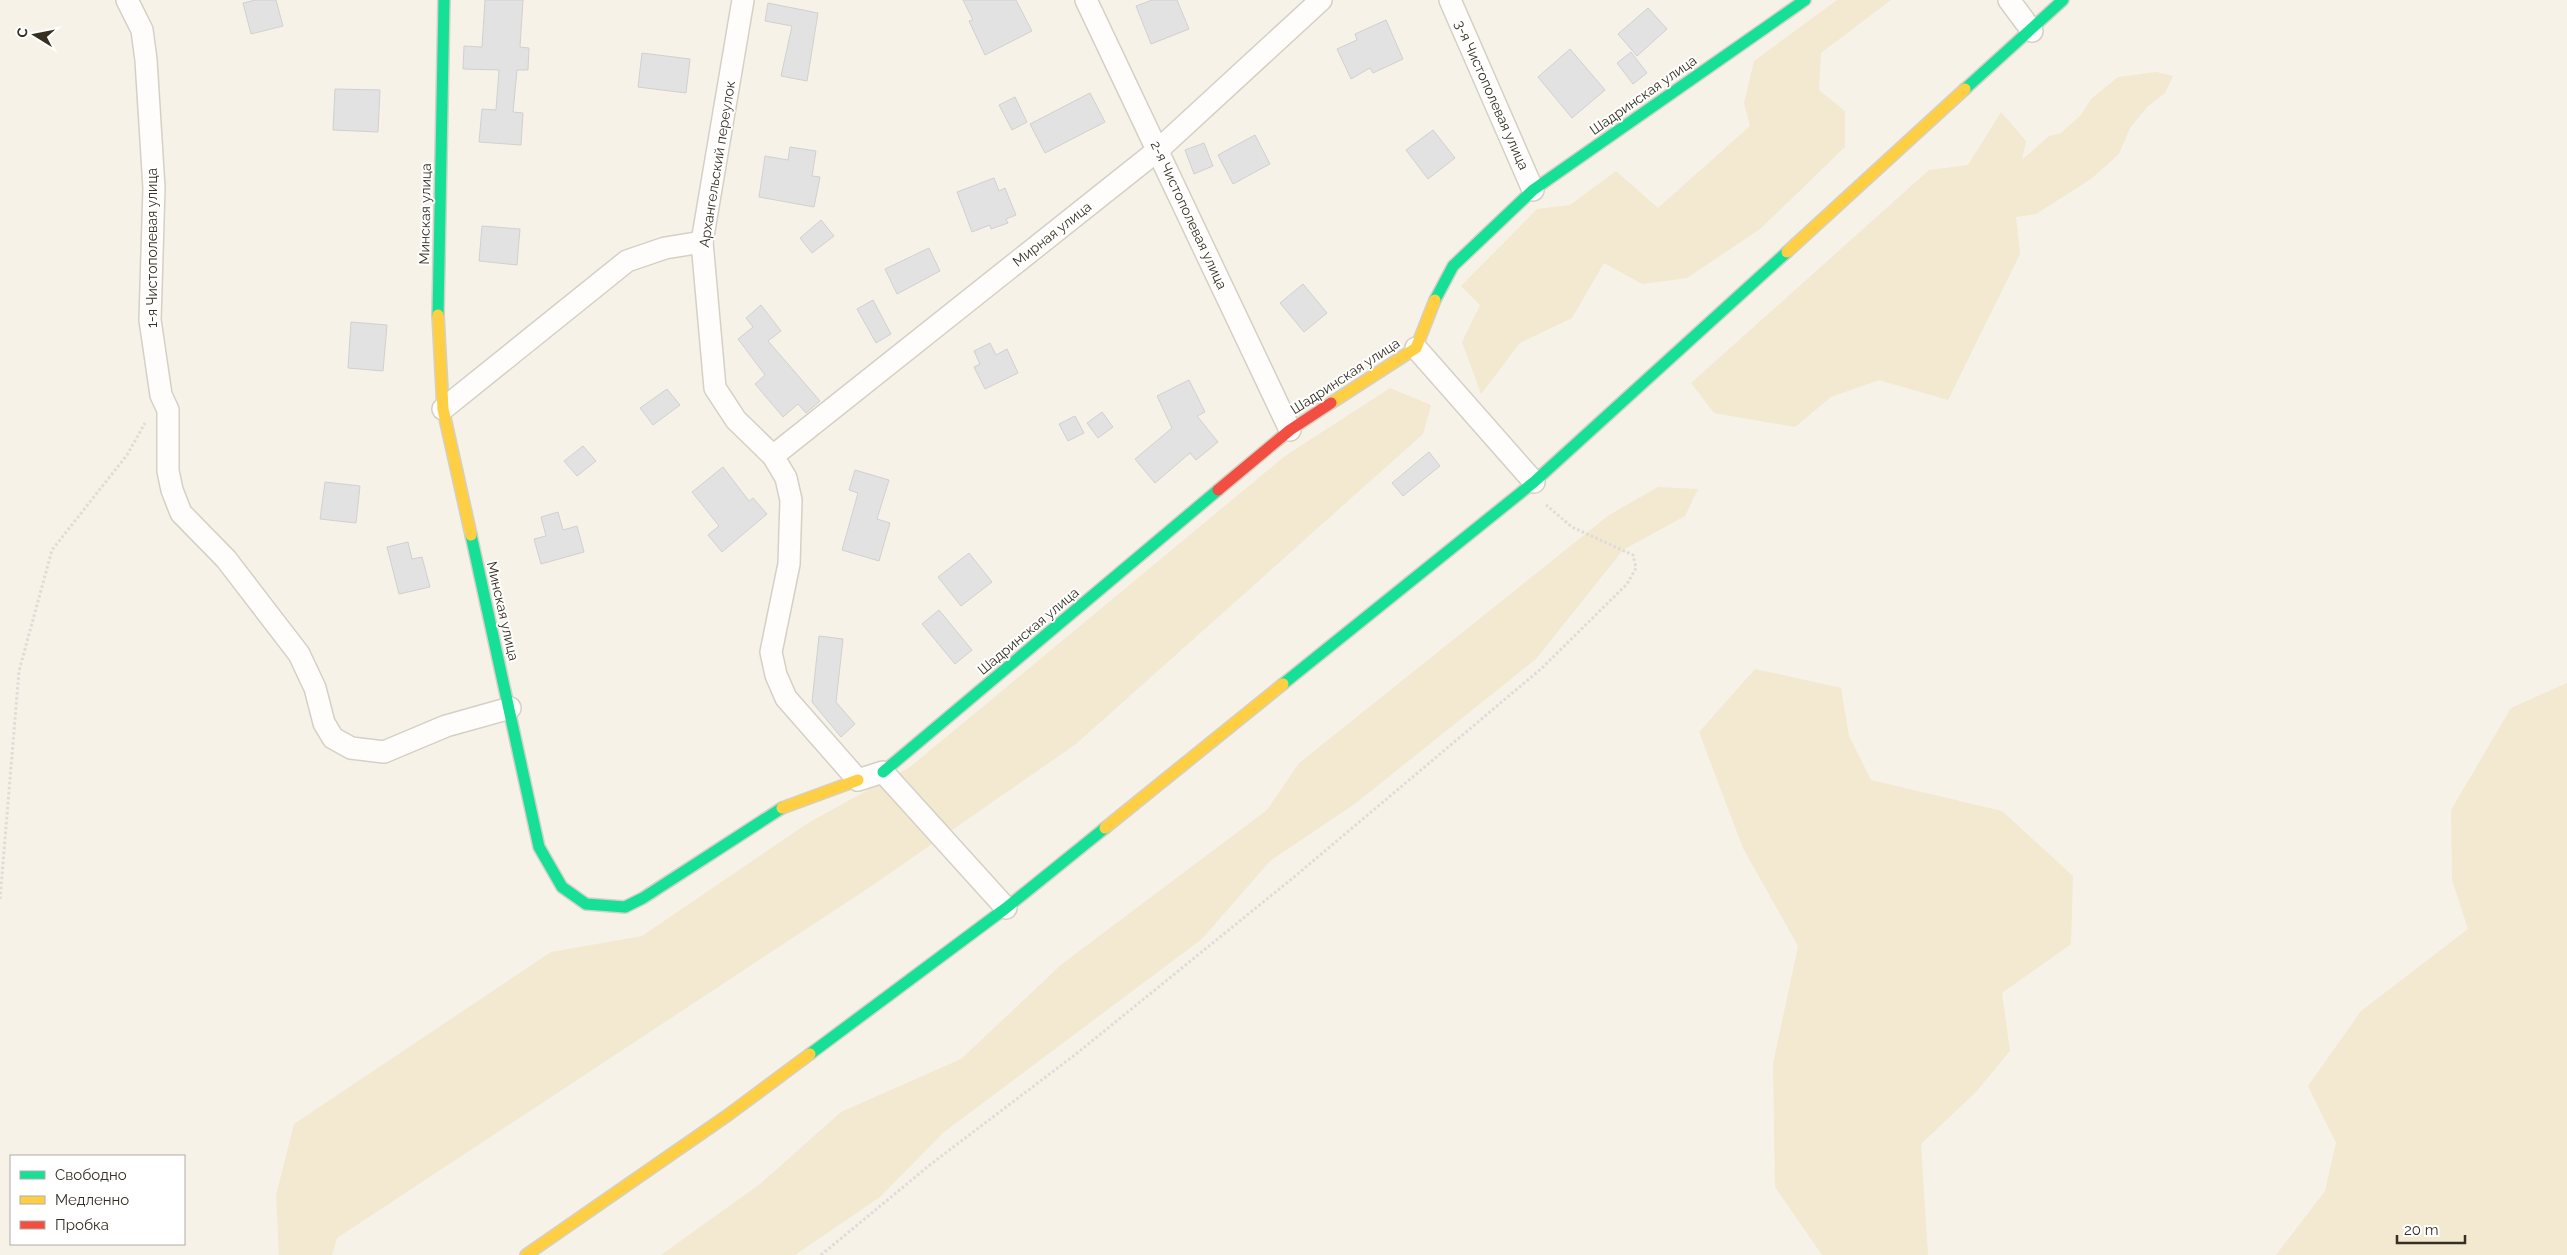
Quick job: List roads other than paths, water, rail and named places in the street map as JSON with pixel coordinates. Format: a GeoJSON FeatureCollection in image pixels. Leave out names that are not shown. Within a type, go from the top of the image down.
{"type":"FeatureCollection","features":[{"type":"Feature","properties":{"kind":"street","name":"1-я Чистополевая улица"},"geometry":{"type":"LineString","coordinates":[[127,0],[142,30],[146,60],[154,188],[150,320],[161,395],[168,410],[168,471],[172,490],[181,513],[226,559],[299,654],[315,688],[324,723],[333,738],[350,748],[384,752],[446,726],[510,708]]}},
{"type":"Feature","properties":{"kind":"street","name":"Минская улица"},"geometry":{"type":"LineString","coordinates":[[444,0],[438,334],[443,409],[539,847],[562,887],[586,904],[625,907],[644,898],[779,809],[858,780]]}},
{"type":"Feature","properties":{"kind":"street","name":"Архангельский переулок"},"geometry":{"type":"LineString","coordinates":[[743,0],[702,242],[715,388],[736,420],[773,456],[786,478],[791,500],[789,564],[772,652],[776,675],[786,698],[858,780]]}},
{"type":"Feature","properties":{"kind":"street","name":"2-я Чистополевая улица"},"geometry":{"type":"LineString","coordinates":[[1086,0],[1290,430]]}},
{"type":"Feature","properties":{"kind":"street","name":"Мирная улица"},"geometry":{"type":"LineString","coordinates":[[773,456],[1158,150],[1320,0]]}},
{"type":"Feature","properties":{"kind":"street","name":"3-я Чистополевая улица"},"geometry":{"type":"LineString","coordinates":[[1450,0],[1533,190]]}},
{"type":"Feature","properties":{"kind":"street","name":"Шадринская улица"},"geometry":{"type":"LineString","coordinates":[[883,772],[1290,430],[1416,348],[1432,305],[1453,266],[1533,190],[1805,0]]}},
{"type":"Feature","properties":{"kind":"street"},"geometry":{"type":"LineString","coordinates":[[2009,0],[2032,31]]}},
{"type":"Feature","properties":{"kind":"street"},"geometry":{"type":"LineString","coordinates":[[526,1255],[728,1115],[1006,908],[1534,482],[2032,31],[2063,0]]}},
{"type":"Feature","properties":{"kind":"street"},"geometry":{"type":"LineString","coordinates":[[443,409],[627,261],[665,248],[702,242]]}},
{"type":"Feature","properties":{"kind":"street"},"geometry":{"type":"LineString","coordinates":[[1416,348],[1534,482]]}},
{"type":"Feature","properties":{"kind":"street"},"geometry":{"type":"LineString","coordinates":[[858,780],[883,772],[1006,908]]}}]}
